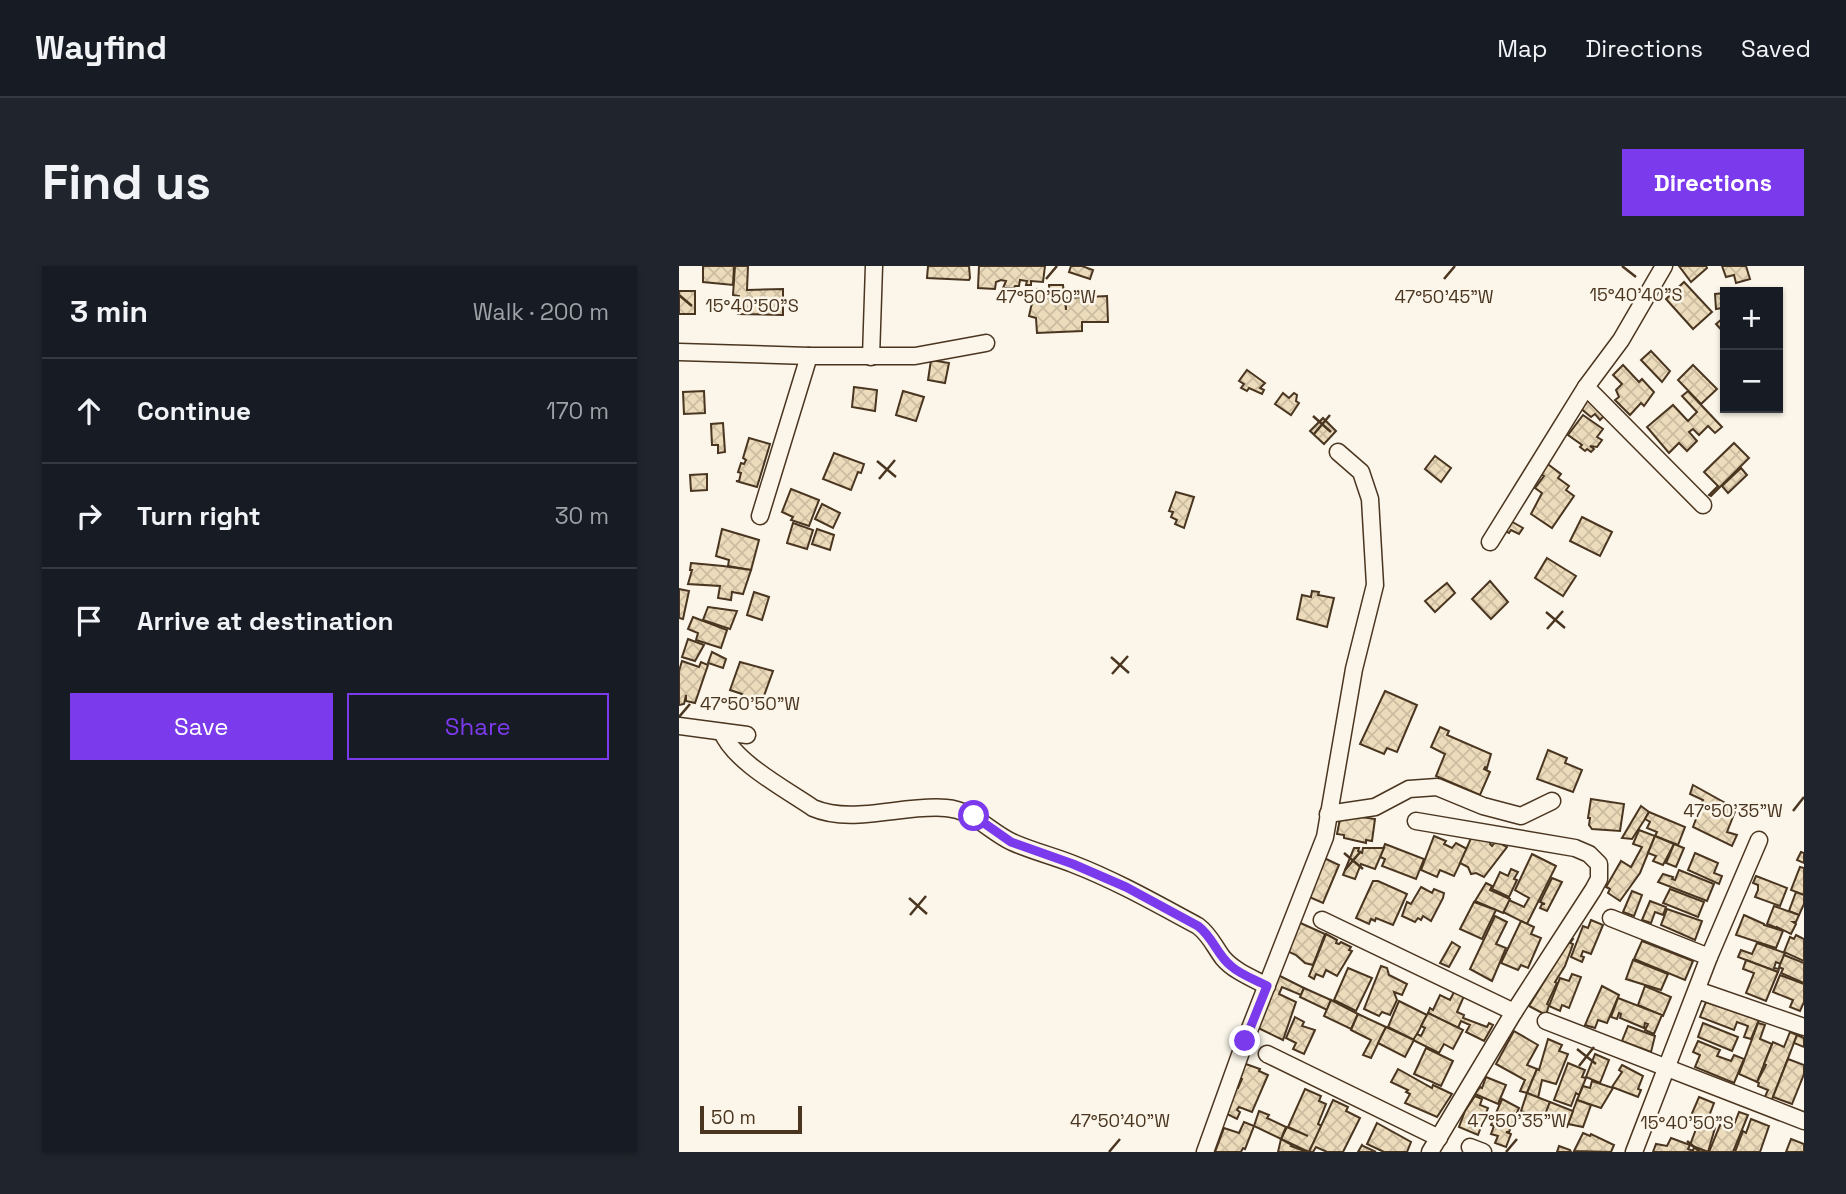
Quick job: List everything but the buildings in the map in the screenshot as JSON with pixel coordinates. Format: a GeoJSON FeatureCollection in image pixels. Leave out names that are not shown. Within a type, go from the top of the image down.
{"type":"FeatureCollection","features":[{"type":"Feature","properties":{"kind":"street"},"geometry":{"type":"LineString","coordinates":[[871,357],[874,266]]}},
{"type":"Feature","properties":{"kind":"street"},"geometry":{"type":"LineString","coordinates":[[1490,542],[1586,387],[1621,340],[1664,266]]}},
{"type":"Feature","properties":{"kind":"street"},"geometry":{"type":"LineString","coordinates":[[679,352],[915,356],[986,344]]}},
{"type":"Feature","properties":{"kind":"street"},"geometry":{"type":"LineString","coordinates":[[760,516],[809,356]]}},
{"type":"Feature","properties":{"kind":"street"},"geometry":{"type":"LineString","coordinates":[[1586,387],[1703,505]]}},
{"type":"Feature","properties":{"kind":"street"},"geometry":{"type":"LineString","coordinates":[[1205,1152],[1325,837],[1354,669],[1375,586],[1370,499],[1361,472],[1338,453]]}},
{"type":"Feature","properties":{"kind":"street"},"geometry":{"type":"LineString","coordinates":[[679,726],[747,736]]}},
{"type":"Feature","properties":{"kind":"street"},"geometry":{"type":"LineString","coordinates":[[722,732],[734,750],[747,761],[813,808],[838,816],[897,809],[948,807],[974,816],[1011,842],[1073,864],[1126,887],[1198,926],[1209,934],[1222,957],[1232,967],[1267,986]]}},
{"type":"Feature","properties":{"kind":"street"},"geometry":{"type":"LineString","coordinates":[[1328,814],[1375,807],[1409,789],[1437,786],[1483,806],[1521,816],[1552,801]]}},
{"type":"Feature","properties":{"kind":"street"},"geometry":{"type":"LineString","coordinates":[[1267,1054],[1434,1145],[1514,1012],[1599,879],[1599,864],[1590,853],[1575,848],[1416,821]]}},
{"type":"Feature","properties":{"kind":"street"},"geometry":{"type":"LineString","coordinates":[[1635,1152],[1709,957],[1759,840]]}},
{"type":"Feature","properties":{"kind":"street"},"geometry":{"type":"LineString","coordinates":[[1611,918],[1709,957]]}},
{"type":"Feature","properties":{"kind":"street"},"geometry":{"type":"LineString","coordinates":[[1322,920],[1514,1012]]}},
{"type":"Feature","properties":{"kind":"street"},"geometry":{"type":"LineString","coordinates":[[1697,990],[1804,1027]]}},
{"type":"Feature","properties":{"kind":"street"},"geometry":{"type":"LineString","coordinates":[[1546,1021],[1804,1121]]}},
{"type":"Feature","properties":{"kind":"route"},"geometry":{"type":"LineString","coordinates":[[974,816],[1011,842],[1073,864],[1126,887],[1209,934],[1222,957],[1232,967],[1267,986],[1245,1041]]}}]}
